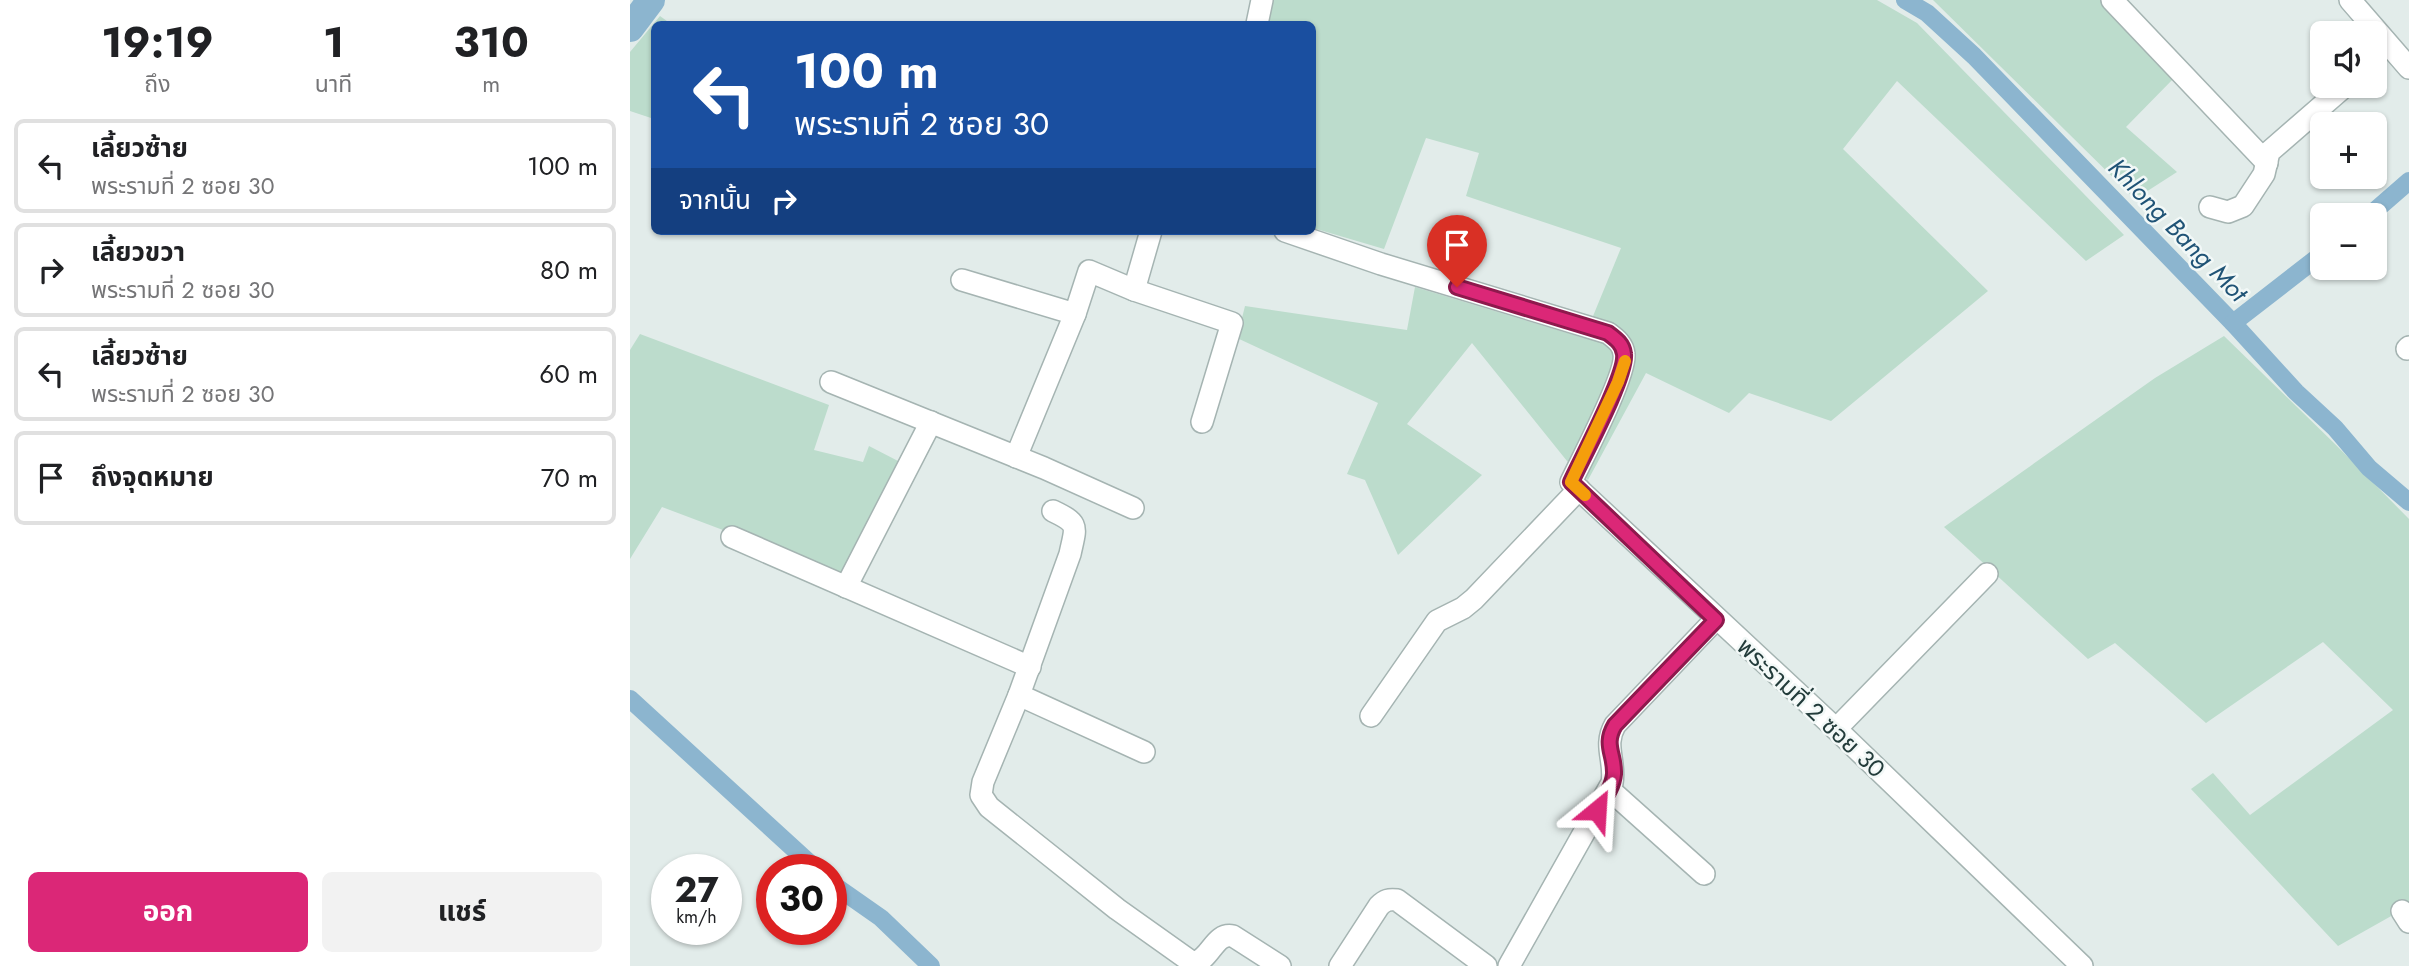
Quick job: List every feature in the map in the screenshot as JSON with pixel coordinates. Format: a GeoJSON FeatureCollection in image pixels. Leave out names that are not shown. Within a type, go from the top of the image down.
{"type":"FeatureCollection","features":[{"type":"Feature","properties":{"kind":"street"},"geometry":{"type":"LineString","coordinates":[[1258,21],[1262,0]]}},
{"type":"Feature","properties":{"kind":"street"},"geometry":{"type":"LineString","coordinates":[[2112,0],[2267,163]]}},
{"type":"Feature","properties":{"kind":"street"},"geometry":{"type":"LineString","coordinates":[[2350,0],[2362,21]]}},
{"type":"Feature","properties":{"kind":"street"},"geometry":{"type":"LineString","coordinates":[[2387,57],[2409,68]]}},
{"type":"Feature","properties":{"kind":"street"},"geometry":{"type":"LineString","coordinates":[[2210,207],[2228,212],[2244,206],[2264,174],[2269,152],[2331,98]]}},
{"type":"Feature","properties":{"kind":"street"},"geometry":{"type":"LineString","coordinates":[[1134,290],[1150,235]]}},
{"type":"Feature","properties":{"kind":"street"},"geometry":{"type":"LineString","coordinates":[[1297,235],[1381,264],[1608,333],[1619,341],[1624,350],[1625,362],[1618,382],[1571,482],[1578,489],[1474,599],[1463,608],[1437,621],[1371,716]]}},
{"type":"Feature","properties":{"kind":"street"},"geometry":{"type":"LineString","coordinates":[[1016,457],[1075,314],[1089,271],[1134,290],[1232,323],[1202,422]]}},
{"type":"Feature","properties":{"kind":"street"},"geometry":{"type":"LineString","coordinates":[[962,280],[1075,314]]}},
{"type":"Feature","properties":{"kind":"street"},"geometry":{"type":"LineString","coordinates":[[831,382],[1133,508]]}},
{"type":"Feature","properties":{"kind":"street"},"geometry":{"type":"LineString","coordinates":[[846,587],[931,422]]}},
{"type":"Feature","properties":{"kind":"street","name":"พระรามที่ 2 ซอย 30"},"geometry":{"type":"LineString","coordinates":[[1578,489],[1836,729],[2082,966]]}},
{"type":"Feature","properties":{"kind":"street"},"geometry":{"type":"LineString","coordinates":[[1053,510],[1072,520],[1075,530],[1070,554],[1030,667],[983,782],[981,795],[989,807],[1116,908],[1193,962],[1203,959],[1222,936],[1226,935],[1233,936],[1280,966]]}},
{"type":"Feature","properties":{"kind":"street"},"geometry":{"type":"LineString","coordinates":[[732,537],[1030,667]]}},
{"type":"Feature","properties":{"kind":"street"},"geometry":{"type":"LineString","coordinates":[[1836,729],[1987,574]]}},
{"type":"Feature","properties":{"kind":"street"},"geometry":{"type":"LineString","coordinates":[[1509,966],[1609,789],[1614,772],[1609,735],[1615,725],[1716,620]]}},
{"type":"Feature","properties":{"kind":"street"},"geometry":{"type":"LineString","coordinates":[[1019,695],[1144,752]]}},
{"type":"Feature","properties":{"kind":"street"},"geometry":{"type":"LineString","coordinates":[[1609,789],[1704,874]]}},
{"type":"Feature","properties":{"kind":"street"},"geometry":{"type":"LineString","coordinates":[[1340,966],[1379,906],[1391,900],[1397,900],[1486,966]]}},
{"type":"Feature","properties":{"kind":"green space"},"geometry":{"type":"Polygon","coordinates":[[[1267,0],[1877,0],[1917,23],[2124,235],[2086,261],[1897,81],[1843,149],[1988,291],[1831,421],[1749,393],[1729,413],[1646,373],[1588,480],[1567,461],[1472,343],[1407,424],[1482,475],[1398,555],[1365,480],[1347,474],[1378,403],[1237,338],[1245,306],[1407,330],[1415,287],[1584,338],[1621,248],[1466,196],[1479,153],[1426,138],[1384,249],[1316,229],[1316,21],[1262,21],[1267,0]]]}},
{"type":"Feature","properties":{"kind":"green space"},"geometry":{"type":"Polygon","coordinates":[[[1933,0],[2101,0],[2176,76],[2126,127],[2177,172],[2135,199],[1933,0]]]}},
{"type":"Feature","properties":{"kind":"green space"},"geometry":{"type":"Polygon","coordinates":[[[651,27],[651,118],[630,111],[630,52],[651,27]]]}},
{"type":"Feature","properties":{"kind":"green space"},"geometry":{"type":"Polygon","coordinates":[[[640,334],[829,405],[814,450],[863,462],[869,446],[900,462],[842,575],[662,507],[630,559],[630,350],[640,334]]]}},
{"type":"Feature","properties":{"kind":"green space"},"geometry":{"type":"Polygon","coordinates":[[[2224,336],[2409,519],[2409,906],[2338,946],[2191,789],[2213,773],[2250,815],[2393,710],[2323,642],[2206,723],[2115,643],[2088,659],[1944,527],[2155,378],[2224,336]]]}},
{"type":"Feature","properties":{"kind":"waterway"},"geometry":{"type":"LineString","coordinates":[[630,28],[651,0]]}},
{"type":"Feature","properties":{"kind":"waterway","name":"Khlong Bang Mot"},"geometry":{"type":"LineString","coordinates":[[1905,0],[1927,13],[1974,56],[2233,323],[2296,392],[2335,428],[2369,468],[2409,502]]}},
{"type":"Feature","properties":{"kind":"waterway"},"geometry":{"type":"LineString","coordinates":[[2384,203],[2409,181]]}},
{"type":"Feature","properties":{"kind":"waterway"},"geometry":{"type":"LineString","coordinates":[[2233,323],[2310,263]]}},
{"type":"Feature","properties":{"kind":"waterway"},"geometry":{"type":"LineString","coordinates":[[630,699],[800,854]]}},
{"type":"Feature","properties":{"kind":"waterway"},"geometry":{"type":"LineString","coordinates":[[847,894],[881,918],[931,966]]}},
{"type":"Feature","properties":{"kind":"slow traffic"},"geometry":{"type":"LineString","coordinates":[[1585,495],[1571,482],[1618,382],[1625,361]]}},
{"type":"Feature","properties":{"kind":"route"},"geometry":{"type":"LineString","coordinates":[[1457,287],[1608,333],[1619,341],[1624,350],[1625,362],[1571,482],[1716,620],[1615,725],[1609,735],[1614,772],[1612,783],[1597,810]]}}]}
